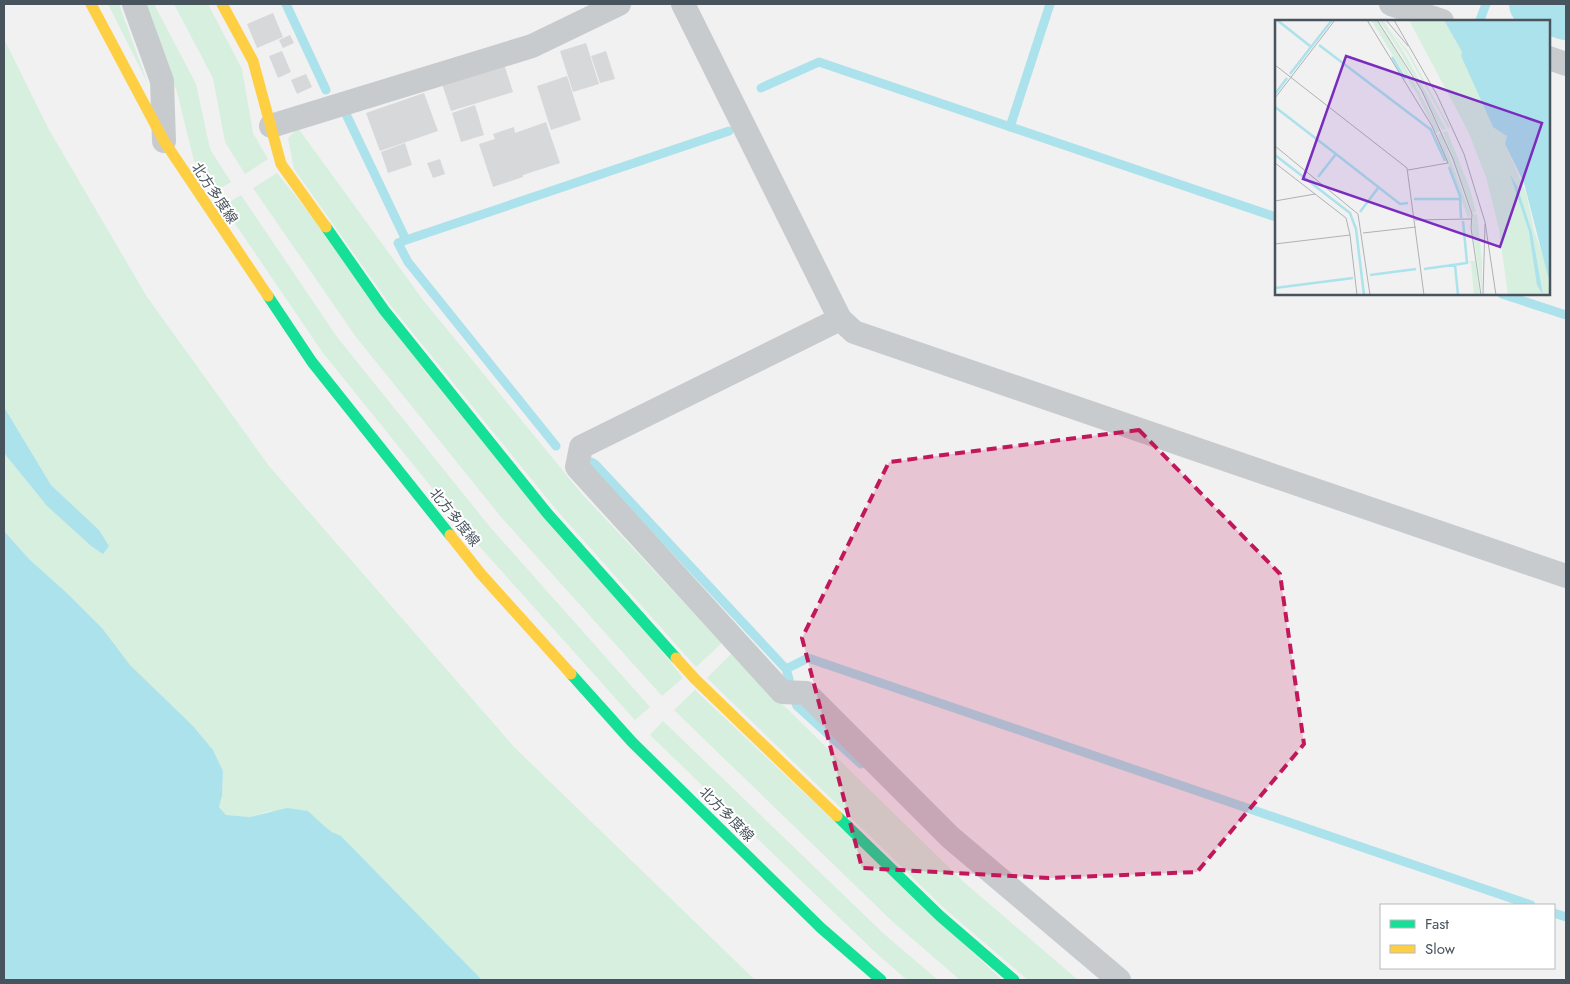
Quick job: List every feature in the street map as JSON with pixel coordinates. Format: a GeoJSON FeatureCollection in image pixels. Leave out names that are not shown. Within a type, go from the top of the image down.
{"type":"FeatureCollection","features":[{"type":"Feature","properties":{"kind":"street","name":"北方多度線"},"geometry":{"type":"LineString","coordinates":[[92,4],[164,141],[312,362],[481,574],[632,742],[821,928],[881,980]]}},
{"type":"Feature","properties":{"kind":"street"},"geometry":{"type":"LineString","coordinates":[[134,4],[162,81],[164,141]]}},
{"type":"Feature","properties":{"kind":"street"},"geometry":{"type":"LineString","coordinates":[[222,4],[253,61],[281,164],[384,310],[547,513],[695,680],[940,916],[1014,980]]}},
{"type":"Feature","properties":{"kind":"street"},"geometry":{"type":"LineString","coordinates":[[271,126],[532,46],[620,4]]}},
{"type":"Feature","properties":{"kind":"street"},"geometry":{"type":"LineString","coordinates":[[684,4],[840,319],[854,332],[1566,576]]}},
{"type":"Feature","properties":{"kind":"street"},"geometry":{"type":"LineString","coordinates":[[1391,4],[1439,20]]}},
{"type":"Feature","properties":{"kind":"street"},"geometry":{"type":"LineString","coordinates":[[1550,58],[1566,64]]}},
{"type":"Feature","properties":{"kind":"street"},"geometry":{"type":"LineString","coordinates":[[840,319],[581,448],[577,467],[782,692],[806,693],[950,837],[1119,980]]}},
{"type":"Feature","properties":{"kind":"highlighted area"},"geometry":{"type":"Polygon","coordinates":[[[1139,430],[1280,574],[1304,744],[1197,872],[1049,878],[862,868],[802,638],[889,462],[1139,430]]]}},
{"type":"Feature","properties":{"kind":"green space"},"geometry":{"type":"Polygon","coordinates":[[[108,4],[119,4],[148,84],[108,4]]]}},
{"type":"Feature","properties":{"kind":"green space"},"geometry":{"type":"Polygon","coordinates":[[[143,4],[154,4],[196,84],[210,149],[231,182],[214,192],[194,161],[177,92],[143,4]]]}},
{"type":"Feature","properties":{"kind":"green space"},"geometry":{"type":"Polygon","coordinates":[[[174,4],[208,4],[242,69],[253,133],[268,159],[245,174],[225,142],[213,78],[174,4]]]}},
{"type":"Feature","properties":{"kind":"green space"},"geometry":{"type":"Polygon","coordinates":[[[4,39],[48,128],[147,297],[269,466],[515,748],[755,980],[482,980],[341,836],[327,829],[308,811],[270,811],[250,817],[226,815],[219,807],[222,796],[223,771],[213,750],[193,726],[130,665],[102,628],[29,559],[4,531],[4,453],[47,506],[91,546],[103,553],[109,546],[99,530],[51,485],[4,407],[4,39]]]}},
{"type":"Feature","properties":{"kind":"green space"},"geometry":{"type":"Polygon","coordinates":[[[298,128],[423,300],[582,494],[722,643],[696,667],[554,507],[391,306],[294,169],[288,138],[298,128]]]}},
{"type":"Feature","properties":{"kind":"green space"},"geometry":{"type":"Polygon","coordinates":[[[277,173],[683,678],[662,696],[501,517],[356,337],[253,188],[277,173]]]}},
{"type":"Feature","properties":{"kind":"green space"},"geometry":{"type":"Polygon","coordinates":[[[241,195],[337,337],[490,527],[650,707],[635,720],[479,546],[323,353],[223,206],[241,195]]]}},
{"type":"Feature","properties":{"kind":"green space"},"geometry":{"type":"Polygon","coordinates":[[[731,654],[966,884],[1078,980],[1028,980],[945,909],[707,678],[731,654]]]}},
{"type":"Feature","properties":{"kind":"green space"},"geometry":{"type":"Polygon","coordinates":[[[695,690],[1002,980],[960,980],[893,922],[674,710],[695,690]]]}},
{"type":"Feature","properties":{"kind":"green space"},"geometry":{"type":"Polygon","coordinates":[[[663,721],[884,934],[938,980],[907,980],[875,952],[650,735],[663,721]]]}},
{"type":"Feature","properties":{"kind":"water"},"geometry":{"type":"Polygon","coordinates":[[[4,407],[51,485],[99,530],[109,546],[103,554],[91,546],[47,506],[4,453],[4,407]]]}},
{"type":"Feature","properties":{"kind":"water"},"geometry":{"type":"Polygon","coordinates":[[[4,531],[29,559],[102,628],[130,665],[193,726],[213,750],[223,771],[222,796],[219,807],[226,815],[250,817],[287,808],[308,811],[332,832],[341,836],[482,980],[4,980],[4,531]]]}},
{"type":"Feature","properties":{"kind":"building"},"geometry":{"type":"Polygon","coordinates":[[[273,13],[283,37],[257,48],[247,24],[273,13]]]}},
{"type":"Feature","properties":{"kind":"building"},"geometry":{"type":"Polygon","coordinates":[[[290,35],[294,43],[283,48],[279,40],[290,35]]]}},
{"type":"Feature","properties":{"kind":"building"},"geometry":{"type":"Polygon","coordinates":[[[586,43],[599,84],[573,92],[560,51],[586,43]]]}},
{"type":"Feature","properties":{"kind":"building"},"geometry":{"type":"Polygon","coordinates":[[[282,51],[291,72],[278,78],[269,56],[282,51]]]}},
{"type":"Feature","properties":{"kind":"building"},"geometry":{"type":"Polygon","coordinates":[[[606,51],[615,79],[600,83],[591,56],[606,51]]]}},
{"type":"Feature","properties":{"kind":"building"},"geometry":{"type":"Polygon","coordinates":[[[504,64],[513,92],[451,111],[442,84],[504,64]]]}},
{"type":"Feature","properties":{"kind":"building"},"geometry":{"type":"Polygon","coordinates":[[[306,74],[312,87],[297,94],[291,80],[306,74]]]}},
{"type":"Feature","properties":{"kind":"building"},"geometry":{"type":"Polygon","coordinates":[[[567,76],[581,120],[551,130],[537,86],[567,76]]]}},
{"type":"Feature","properties":{"kind":"building"},"geometry":{"type":"Polygon","coordinates":[[[424,93],[438,131],[380,151],[366,113],[424,93]]]}},
{"type":"Feature","properties":{"kind":"building"},"geometry":{"type":"Polygon","coordinates":[[[475,105],[484,135],[461,142],[452,113],[475,105]]]}},
{"type":"Feature","properties":{"kind":"building"},"geometry":{"type":"Polygon","coordinates":[[[546,122],[560,163],[493,187],[479,144],[495,139],[493,134],[514,127],[515,133],[546,122]]]}},
{"type":"Feature","properties":{"kind":"building"},"geometry":{"type":"Polygon","coordinates":[[[405,143],[412,165],[388,173],[381,152],[405,143]]]}},
{"type":"Feature","properties":{"kind":"building"},"geometry":{"type":"Polygon","coordinates":[[[440,159],[445,174],[433,178],[427,163],[440,159]]]}},
{"type":"Feature","properties":{"kind":"waterway"},"geometry":{"type":"LineString","coordinates":[[286,4],[326,90]]}},
{"type":"Feature","properties":{"kind":"waterway"},"geometry":{"type":"LineString","coordinates":[[1010,127],[1050,4]]}},
{"type":"Feature","properties":{"kind":"waterway"},"geometry":{"type":"LineString","coordinates":[[1480,20],[1486,4]]}},
{"type":"Feature","properties":{"kind":"waterway"},"geometry":{"type":"LineString","coordinates":[[1534,4],[1566,15]]}},
{"type":"Feature","properties":{"kind":"waterway"},"geometry":{"type":"LineString","coordinates":[[761,88],[819,62],[1275,217]]}},
{"type":"Feature","properties":{"kind":"waterway"},"geometry":{"type":"LineString","coordinates":[[345,112],[406,240],[398,243],[408,262],[556,446]]}},
{"type":"Feature","properties":{"kind":"waterway"},"geometry":{"type":"LineString","coordinates":[[406,240],[729,131]]}},
{"type":"Feature","properties":{"kind":"waterway"},"geometry":{"type":"LineString","coordinates":[[1505,295],[1566,315]]}},
{"type":"Feature","properties":{"kind":"waterway"},"geometry":{"type":"LineString","coordinates":[[591,462],[595,464],[786,669],[789,679]]}},
{"type":"Feature","properties":{"kind":"waterway"},"geometry":{"type":"LineString","coordinates":[[786,669],[808,658],[1528,904]]}},
{"type":"Feature","properties":{"kind":"waterway"},"geometry":{"type":"LineString","coordinates":[[795,701],[797,706],[861,764]]}},
{"type":"Feature","properties":{"kind":"waterway"},"geometry":{"type":"LineString","coordinates":[[1555,913],[1566,917]]}},
{"type":"Feature","properties":{"kind":"traffic: fast"},"geometry":{"type":"LineString","coordinates":[[326,227],[384,310],[547,513],[676,658]]}},
{"type":"Feature","properties":{"kind":"traffic: fast"},"geometry":{"type":"LineString","coordinates":[[268,296],[312,362],[450,535]]}},
{"type":"Feature","properties":{"kind":"traffic: fast"},"geometry":{"type":"LineString","coordinates":[[571,674],[632,742],[821,928],[881,980]]}},
{"type":"Feature","properties":{"kind":"traffic: fast"},"geometry":{"type":"LineString","coordinates":[[837,816],[940,916],[1014,980]]}},
{"type":"Feature","properties":{"kind":"traffic: slow"},"geometry":{"type":"LineString","coordinates":[[91,4],[164,141],[268,296]]}},
{"type":"Feature","properties":{"kind":"traffic: slow"},"geometry":{"type":"LineString","coordinates":[[222,4],[253,61],[281,164],[326,227]]}},
{"type":"Feature","properties":{"kind":"traffic: slow"},"geometry":{"type":"LineString","coordinates":[[450,535],[481,574],[571,674]]}},
{"type":"Feature","properties":{"kind":"traffic: slow"},"geometry":{"type":"LineString","coordinates":[[676,658],[695,679],[837,816]]}}]}
